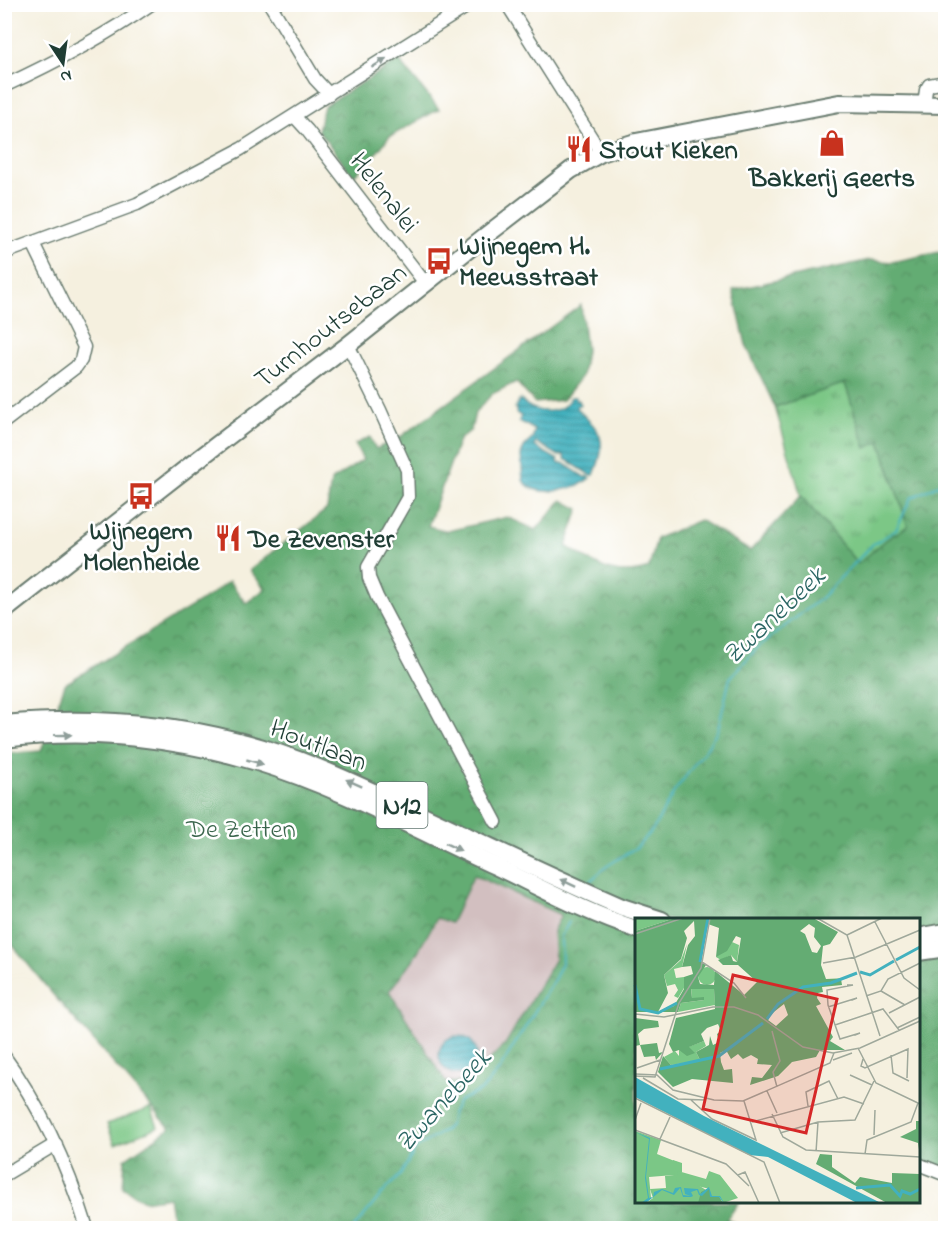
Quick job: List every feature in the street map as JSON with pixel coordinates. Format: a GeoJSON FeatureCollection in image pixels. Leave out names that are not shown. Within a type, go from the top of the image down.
{"type":"FeatureCollection","features":[{"type":"Feature","properties":{"kind":"main road","name":"Turnhoutsebaan"},"geometry":{"type":"LineString","coordinates":[[4,611],[572,170],[601,153],[636,142],[834,104],[945,105]]}},
{"type":"Feature","properties":{"kind":"main road","name":"Houtlaan"},"geometry":{"type":"LineString","coordinates":[[4,724],[61,720],[154,724],[202,732],[265,748],[359,786],[613,903],[656,918]]}},
{"type":"Feature","properties":{"kind":"main road","name":"Houtlaan"},"geometry":{"type":"LineString","coordinates":[[4,739],[70,735],[153,739],[257,762],[355,800],[582,908],[635,928]]}},
{"type":"Feature","properties":{"kind":"main road"},"geometry":{"type":"LineString","coordinates":[[920,937],[945,932]]}},
{"type":"Feature","properties":{"kind":"main road"},"geometry":{"type":"LineString","coordinates":[[920,952],[945,948]]}},
{"type":"Feature","properties":{"kind":"street"},"geometry":{"type":"LineString","coordinates":[[4,86],[65,57],[118,27],[152,4]]}},
{"type":"Feature","properties":{"kind":"street"},"geometry":{"type":"LineString","coordinates":[[270,4],[315,79],[316,89],[325,97]]}},
{"type":"Feature","properties":{"kind":"street"},"geometry":{"type":"LineString","coordinates":[[4,254],[137,204],[241,149],[471,4]]}},
{"type":"Feature","properties":{"kind":"street"},"geometry":{"type":"LineString","coordinates":[[507,4],[601,153]]}},
{"type":"Feature","properties":{"kind":"street"},"geometry":{"type":"LineString","coordinates":[[924,104],[929,85],[945,82]]}},
{"type":"Feature","properties":{"kind":"street","name":"Helenalei"},"geometry":{"type":"LineString","coordinates":[[297,115],[425,283]]}},
{"type":"Feature","properties":{"kind":"street"},"geometry":{"type":"LineString","coordinates":[[4,422],[76,367],[81,360],[84,347],[33,243]]}},
{"type":"Feature","properties":{"kind":"street"},"geometry":{"type":"LineString","coordinates":[[348,345],[407,470],[408,497],[368,567],[369,578],[496,822]]}},
{"type":"Feature","properties":{"kind":"street"},"geometry":{"type":"LineString","coordinates":[[4,1056],[17,1073],[56,1144],[87,1228]]}},
{"type":"Feature","properties":{"kind":"street"},"geometry":{"type":"LineString","coordinates":[[4,1175],[56,1144]]}},
{"type":"Feature","properties":{"kind":"street"},"geometry":{"type":"LineString","coordinates":[[920,1165],[945,1175]]}},
{"type":"Feature","properties":{"kind":"shaded area"},"geometry":{"type":"Polygon","coordinates":[[[474,875],[561,915],[553,932],[555,959],[506,1043],[467,1083],[446,1083],[389,991],[413,960],[438,918],[451,922],[474,875]]]}},
{"type":"Feature","properties":{"kind":"green space"},"geometry":{"type":"Polygon","coordinates":[[[399,60],[439,109],[389,137],[370,161],[353,176],[318,130],[324,106],[399,60]]]}},
{"type":"Feature","properties":{"kind":"green space","name":"De Zetten"},"geometry":{"type":"Polygon","coordinates":[[[945,251],[946,613],[942,616],[946,623],[946,716],[943,718],[946,721],[945,1171],[920,1159],[920,918],[635,918],[635,1203],[738,1203],[727,1219],[745,1228],[174,1228],[169,1197],[144,1201],[123,1187],[125,1159],[170,1128],[49,990],[5,936],[4,754],[41,751],[65,684],[209,596],[229,581],[246,603],[265,589],[250,570],[327,509],[331,481],[363,460],[355,444],[370,437],[376,449],[400,437],[581,305],[586,350],[582,376],[563,400],[535,403],[516,382],[492,394],[475,413],[471,430],[459,440],[428,526],[448,531],[507,517],[536,530],[562,500],[579,509],[566,546],[605,568],[626,572],[649,568],[657,538],[700,520],[750,551],[801,496],[858,564],[887,539],[908,526],[880,441],[866,448],[845,383],[775,407],[746,345],[733,290],[870,260],[892,262],[945,251]],[[474,875],[451,923],[437,918],[413,960],[389,991],[446,1082],[467,1083],[506,1043],[555,959],[553,931],[561,915],[474,875]]]}},
{"type":"Feature","properties":{"kind":"green space"},"geometry":{"type":"Polygon","coordinates":[[[845,383],[866,447],[880,441],[908,526],[887,539],[858,564],[801,496],[775,407],[845,383]]]}},
{"type":"Feature","properties":{"kind":"green space"},"geometry":{"type":"Polygon","coordinates":[[[151,1108],[158,1127],[115,1144],[107,1124],[151,1108]]]}},
{"type":"Feature","properties":{"kind":"water"},"geometry":{"type":"Polygon","coordinates":[[[571,397],[576,397],[576,401],[579,400],[580,405],[576,406],[593,425],[600,437],[601,449],[597,469],[594,475],[590,475],[565,459],[564,455],[559,456],[536,442],[534,446],[558,460],[559,464],[563,463],[586,478],[587,476],[590,478],[578,485],[561,490],[536,490],[523,480],[521,455],[535,430],[519,421],[521,416],[516,413],[515,408],[520,399],[532,408],[554,410],[561,408],[571,397]]]}},
{"type":"Feature","properties":{"kind":"water"},"geometry":{"type":"Polygon","coordinates":[[[458,1036],[471,1042],[477,1055],[471,1068],[458,1074],[445,1068],[439,1055],[445,1042],[458,1036]]]}},
{"type":"Feature","properties":{"kind":"waterway","name":"Zwanebeek"},"geometry":{"type":"LineString","coordinates":[[589,882],[607,866],[637,847],[654,828],[674,792],[718,729],[730,678],[757,648],[821,598],[873,544],[896,530],[911,498],[946,481]]}},
{"type":"Feature","properties":{"kind":"waterway","name":"Zwanebeek"},"geometry":{"type":"LineString","coordinates":[[354,1228],[401,1174],[416,1148],[444,1131],[450,1124],[453,1111],[459,1101],[482,1090],[499,1070],[555,978],[562,963],[561,936],[569,922]]}},
{"type":"Feature","properties":{"kind":"place","name":"Bakkerij Geerts"},"geometry":{"type":"Point","coordinates":[832,143]}},
{"type":"Feature","properties":{"kind":"place","name":"Stout Kieken"},"geometry":{"type":"Point","coordinates":[579,149]}},
{"type":"Feature","properties":{"kind":"place","name":"Wijnegem H. Meeusstraat"},"geometry":{"type":"Point","coordinates":[439,261]}},
{"type":"Feature","properties":{"kind":"place","name":"Wijnegem Molenheide"},"geometry":{"type":"Point","coordinates":[141,496]}},
{"type":"Feature","properties":{"kind":"place","name":"De Zevenster"},"geometry":{"type":"Point","coordinates":[228,538]}}]}
